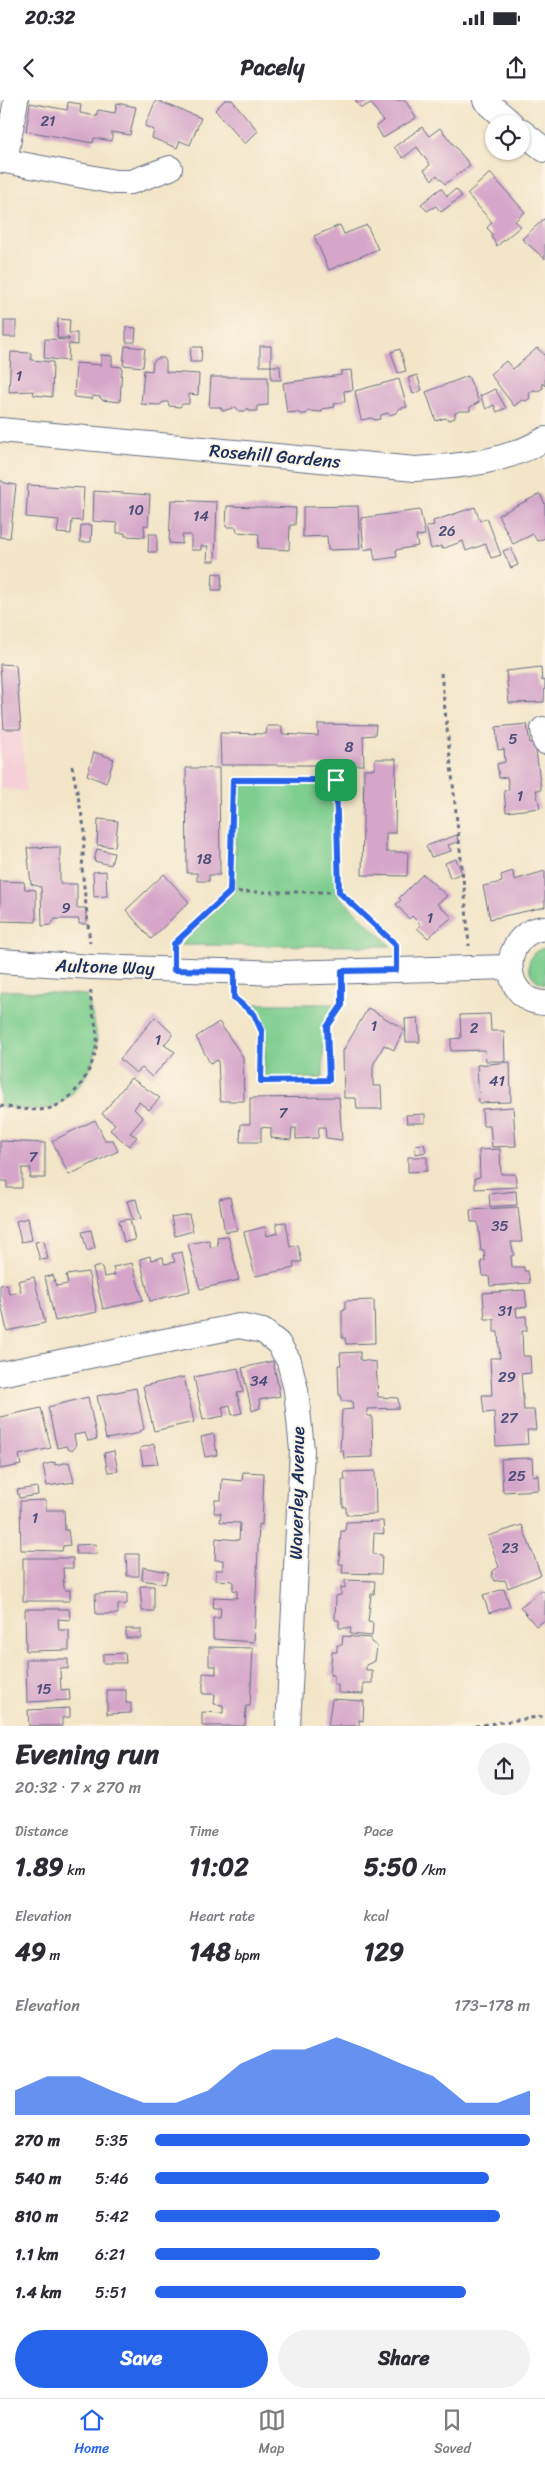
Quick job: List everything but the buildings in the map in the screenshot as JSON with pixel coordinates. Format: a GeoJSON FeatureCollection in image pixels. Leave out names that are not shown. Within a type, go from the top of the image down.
{"type":"FeatureCollection","features":[{"type":"Feature","properties":{"kind":"street"},"geometry":{"type":"LineString","coordinates":[[16,100],[2,161],[115,182],[131,182],[170,168]]}},
{"type":"Feature","properties":{"kind":"street"},"geometry":{"type":"LineString","coordinates":[[485,100],[502,115]]}},
{"type":"Feature","properties":{"kind":"street"},"geometry":{"type":"LineString","coordinates":[[530,138],[545,150]]}},
{"type":"Feature","properties":{"kind":"street","name":"Rosehill Gardens"},"geometry":{"type":"LineString","coordinates":[[0,430],[415,469],[478,464],[527,450],[545,439]]}},
{"type":"Feature","properties":{"kind":"street"},"geometry":{"type":"LineString","coordinates":[[545,928],[526,934],[517,943],[511,954],[510,967],[512,979],[519,990],[529,998],[545,1003]]}},
{"type":"Feature","properties":{"kind":"street","name":"Aultone Way"},"geometry":{"type":"LineString","coordinates":[[0,961],[92,967],[234,971],[342,971],[510,967]]}},
{"type":"Feature","properties":{"kind":"street","name":"Waverley Avenue"},"geometry":{"type":"LineString","coordinates":[[0,1374],[239,1326],[263,1331],[278,1343],[289,1361],[296,1390],[302,1450],[288,1726]]}},
{"type":"Feature","properties":{"kind":"path"},"geometry":{"type":"LineString","coordinates":[[441,673],[465,896],[470,968]]}},
{"type":"Feature","properties":{"kind":"path"},"geometry":{"type":"LineString","coordinates":[[0,1106],[23,1109],[53,1107],[76,1092],[92,1064],[97,1040],[90,1001],[92,967],[82,868],[85,832],[72,766]]}},
{"type":"Feature","properties":{"kind":"path"},"geometry":{"type":"LineString","coordinates":[[230,892],[233,780],[336,780],[339,892]]}},
{"type":"Feature","properties":{"kind":"path"},"geometry":{"type":"LineString","coordinates":[[174,970],[174,944],[230,892],[339,892],[396,945],[396,970]]}},
{"type":"Feature","properties":{"kind":"path"},"geometry":{"type":"LineString","coordinates":[[234,971],[234,998],[254,1014],[262,1032],[261,1081],[329,1080],[327,1027],[342,1005],[342,971]]}},
{"type":"Feature","properties":{"kind":"path"},"geometry":{"type":"LineString","coordinates":[[475,1726],[545,1716]]}},
{"type":"Feature","properties":{"kind":"shaded area"},"geometry":{"type":"Polygon","coordinates":[[[0,663],[17,664],[26,791],[0,789],[0,663]]]}},
{"type":"Feature","properties":{"kind":"green space"},"geometry":{"type":"Polygon","coordinates":[[[235,783],[334,783],[337,894],[391,946],[180,945],[235,891],[235,783]]]}},
{"type":"Feature","properties":{"kind":"green space"},"geometry":{"type":"Polygon","coordinates":[[[545,948],[545,984],[533,977],[529,966],[533,955],[538,950],[545,948]]]}},
{"type":"Feature","properties":{"kind":"green space"},"geometry":{"type":"Polygon","coordinates":[[[0,990],[87,995],[97,1036],[96,1051],[84,1080],[70,1095],[54,1106],[35,1110],[0,1106],[0,990]]]}},
{"type":"Feature","properties":{"kind":"green space"},"geometry":{"type":"Polygon","coordinates":[[[251,1004],[338,1004],[323,1026],[323,1078],[264,1079],[266,1032],[251,1004]]]}},
{"type":"Feature","properties":{"kind":"route"},"geometry":{"type":"LineString","coordinates":[[233,780],[336,780],[339,892],[396,945],[396,970],[342,971],[342,1005],[327,1027],[329,1080],[261,1081],[262,1032],[254,1014],[234,998],[234,971],[174,970],[174,944],[230,892],[233,780]]}}]}
